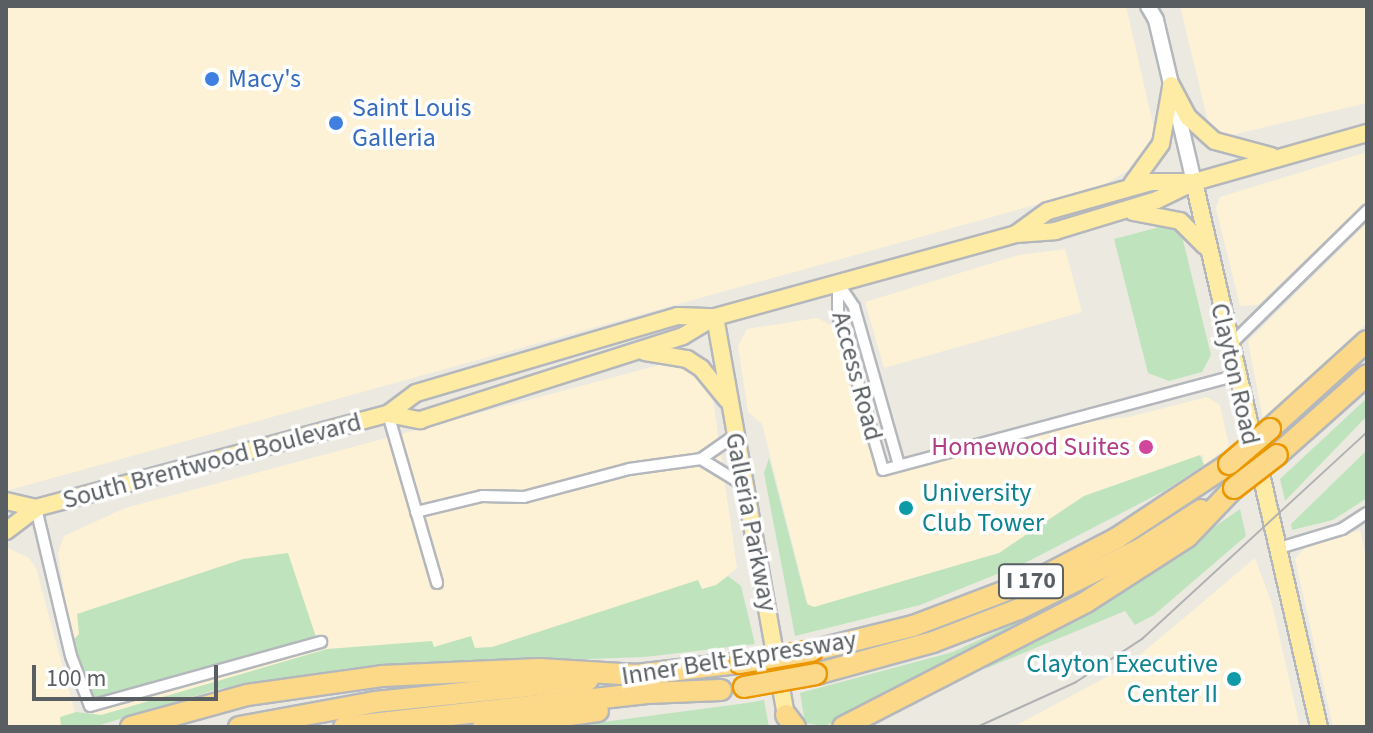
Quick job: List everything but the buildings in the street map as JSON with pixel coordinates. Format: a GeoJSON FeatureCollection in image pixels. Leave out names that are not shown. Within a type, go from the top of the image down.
{"type":"FeatureCollection","features":[{"type":"Feature","properties":{"kind":"highway","name":"Inner Belt Expressway"},"geometry":{"type":"LineString","coordinates":[[239,727],[375,702],[740,663],[812,651],[927,621],[1042,577],[1117,538],[1229,464],[1367,341]]}},
{"type":"Feature","properties":{"kind":"highway","name":"Inner Belt Expressway"},"geometry":{"type":"LineString","coordinates":[[483,727],[816,674],[933,642],[1033,603],[1142,548],[1234,488],[1277,455],[1367,375]]}},
{"type":"Feature","properties":{"kind":"highway"},"geometry":{"type":"LineString","coordinates":[[843,727],[1086,602],[1187,537],[1234,488]]}},
{"type":"Feature","properties":{"kind":"highway"},"geometry":{"type":"LineString","coordinates":[[131,727],[247,695],[352,679],[492,670],[638,675]]}},
{"type":"Feature","properties":{"kind":"highway"},"geometry":{"type":"LineString","coordinates":[[344,727],[647,693],[721,690]]}},
{"type":"Feature","properties":{"kind":"main road","name":"Clayton Road"},"geometry":{"type":"LineString","coordinates":[[1148,6],[1158,13],[1228,347],[1319,727]]}},
{"type":"Feature","properties":{"kind":"main road"},"geometry":{"type":"LineString","coordinates":[[1171,85],[1188,117],[1215,141],[1248,154],[1284,157]]}},
{"type":"Feature","properties":{"kind":"main road"},"geometry":{"type":"LineString","coordinates":[[1123,190],[1140,178],[1161,144],[1171,85]]}},
{"type":"Feature","properties":{"kind":"main road","name":"South Brentwood Boulevard"},"geometry":{"type":"LineString","coordinates":[[6,531],[36,508],[388,414],[416,393],[678,316],[715,317],[1016,234],[1055,231],[1119,212],[1194,182],[1367,133]]}},
{"type":"Feature","properties":{"kind":"main road","name":"South Brentwood Boulevard"},"geometry":{"type":"LineString","coordinates":[[1016,234],[1048,211],[1169,178],[1194,182]]}},
{"type":"Feature","properties":{"kind":"main road"},"geometry":{"type":"LineString","coordinates":[[1119,212],[1180,221],[1208,249]]}},
{"type":"Feature","properties":{"kind":"main road","name":"South Brentwood Boulevard"},"geometry":{"type":"LineString","coordinates":[[388,414],[420,420],[692,333],[715,317]]}},
{"type":"Feature","properties":{"kind":"main road","name":"Galleria Parkway"},"geometry":{"type":"LineString","coordinates":[[715,317],[742,484],[790,723]]}},
{"type":"Feature","properties":{"kind":"main road"},"geometry":{"type":"LineString","coordinates":[[639,351],[687,359],[701,368],[729,402]]}},
{"type":"Feature","properties":{"kind":"main road","name":"South Brentwood Boulevard"},"geometry":{"type":"LineString","coordinates":[[6,501],[36,508]]}},
{"type":"Feature","properties":{"kind":"street"},"geometry":{"type":"LineString","coordinates":[[1228,347],[1367,211]]}},
{"type":"Feature","properties":{"kind":"street","name":"Access Road"},"geometry":{"type":"LineString","coordinates":[[838,283],[854,307],[899,465],[883,470],[838,315],[838,283]]}},
{"type":"Feature","properties":{"kind":"street"},"geometry":{"type":"LineString","coordinates":[[899,465],[1235,376]]}},
{"type":"Feature","properties":{"kind":"street"},"geometry":{"type":"LineString","coordinates":[[388,414],[437,583]]}},
{"type":"Feature","properties":{"kind":"street"},"geometry":{"type":"LineString","coordinates":[[416,512],[482,496],[540,494],[629,469],[701,459],[734,436]]}},
{"type":"Feature","properties":{"kind":"street"},"geometry":{"type":"LineString","coordinates":[[701,459],[742,484]]}},
{"type":"Feature","properties":{"kind":"street"},"geometry":{"type":"LineString","coordinates":[[36,508],[82,697],[99,707],[321,642]]}},
{"type":"Feature","properties":{"kind":"street"},"geometry":{"type":"LineString","coordinates":[[1276,549],[1332,533],[1367,513]]}},
{"type":"Feature","properties":{"kind":"shaded area","name":"Saint Louis Galleria"},"geometry":{"type":"Polygon","coordinates":[[[6,6],[1126,6],[1155,133],[1141,163],[1100,187],[6,491],[6,6]]]}},
{"type":"Feature","properties":{"kind":"shaded area"},"geometry":{"type":"Polygon","coordinates":[[[1180,6],[1367,6],[1367,103],[1227,136],[1209,125],[1180,6]]]}},
{"type":"Feature","properties":{"kind":"shaded area"},"geometry":{"type":"Polygon","coordinates":[[[1367,152],[1367,201],[1258,305],[1240,306],[1216,208],[1220,197],[1367,152]]]}},
{"type":"Feature","properties":{"kind":"shaded area"},"geometry":{"type":"Polygon","coordinates":[[[1367,223],[1367,323],[1263,419],[1248,341],[1367,223]]]}},
{"type":"Feature","properties":{"kind":"shaded area"},"geometry":{"type":"Polygon","coordinates":[[[1065,249],[1082,312],[884,368],[865,302],[1019,255],[1065,249]]]}},
{"type":"Feature","properties":{"kind":"shaded area"},"geometry":{"type":"Polygon","coordinates":[[[817,318],[833,326],[879,477],[1048,426],[1129,417],[1207,397],[1220,405],[1229,446],[1204,465],[1203,455],[1084,496],[999,553],[809,609],[762,424],[748,412],[738,346],[747,329],[817,318]]]}},
{"type":"Feature","properties":{"kind":"shaded area"},"geometry":{"type":"Polygon","coordinates":[[[670,362],[697,373],[713,400],[737,568],[716,585],[492,647],[370,654],[218,689],[97,726],[70,631],[58,553],[64,536],[125,508],[670,362]]]}},
{"type":"Feature","properties":{"kind":"shaded area"},"geometry":{"type":"Polygon","coordinates":[[[1360,530],[1367,562],[1367,727],[1333,727],[1295,559],[1305,548],[1360,530]]]}},
{"type":"Feature","properties":{"kind":"shaded area"},"geometry":{"type":"Polygon","coordinates":[[[8,548],[29,558],[36,568],[79,727],[6,727],[8,548]]]}},
{"type":"Feature","properties":{"kind":"shaded area"},"geometry":{"type":"Polygon","coordinates":[[[1255,558],[1272,604],[1300,727],[1013,727],[1127,666],[1255,558]]]}},
{"type":"Feature","properties":{"kind":"green space"},"geometry":{"type":"Polygon","coordinates":[[[1167,225],[1182,236],[1211,355],[1202,372],[1169,381],[1148,373],[1114,239],[1167,225]]]}},
{"type":"Feature","properties":{"kind":"green space"},"geometry":{"type":"Polygon","coordinates":[[[1367,398],[1367,416],[1285,501],[1280,479],[1367,398]]]}},
{"type":"Feature","properties":{"kind":"green space"},"geometry":{"type":"Polygon","coordinates":[[[1367,450],[1367,498],[1333,520],[1292,530],[1291,524],[1367,450]]]}},
{"type":"Feature","properties":{"kind":"green space"},"geometry":{"type":"Polygon","coordinates":[[[1200,455],[1204,465],[1164,491],[1025,563],[920,605],[795,636],[764,473],[769,458],[807,604],[814,607],[999,553],[1084,496],[1200,455]]]}},
{"type":"Feature","properties":{"kind":"green space"},"geometry":{"type":"Polygon","coordinates":[[[1240,509],[1246,536],[1154,615],[1135,625],[1125,611],[987,668],[986,664],[1137,581],[1240,509]]]}},
{"type":"Feature","properties":{"kind":"green space"},"geometry":{"type":"Polygon","coordinates":[[[288,553],[316,637],[102,699],[94,700],[88,694],[74,639],[79,634],[77,614],[243,559],[288,553]]]}},
{"type":"Feature","properties":{"kind":"green space"},"geometry":{"type":"Polygon","coordinates":[[[728,576],[741,586],[755,644],[645,657],[350,668],[218,689],[94,727],[61,727],[60,717],[76,712],[101,715],[327,649],[432,641],[434,647],[471,636],[475,648],[492,647],[698,580],[702,589],[716,585],[728,576]]]}},
{"type":"Feature","properties":{"kind":"green space"},"geometry":{"type":"Polygon","coordinates":[[[1021,620],[1024,626],[825,726],[805,723],[800,693],[953,652],[1021,620]]]}},
{"type":"Feature","properties":{"kind":"green space"},"geometry":{"type":"Polygon","coordinates":[[[764,700],[769,727],[565,727],[747,703],[764,700]]]}},
{"type":"Feature","properties":{"kind":"tram line"},"geometry":{"type":"LineString","coordinates":[[977,727],[1076,682],[1142,639],[1367,432]]}},
{"type":"Feature","properties":{"kind":"place","name":"Macy's"},"geometry":{"type":"Point","coordinates":[212,79]}},
{"type":"Feature","properties":{"kind":"place","name":"Saint Louis Galleria"},"geometry":{"type":"Point","coordinates":[336,123]}},
{"type":"Feature","properties":{"kind":"place","name":"Homewood Suites"},"geometry":{"type":"Point","coordinates":[1146,447]}},
{"type":"Feature","properties":{"kind":"place","name":"University Club Tower"},"geometry":{"type":"Point","coordinates":[906,508]}},
{"type":"Feature","properties":{"kind":"place","name":"Clayton Executive Center II"},"geometry":{"type":"Point","coordinates":[1234,679]}}]}
